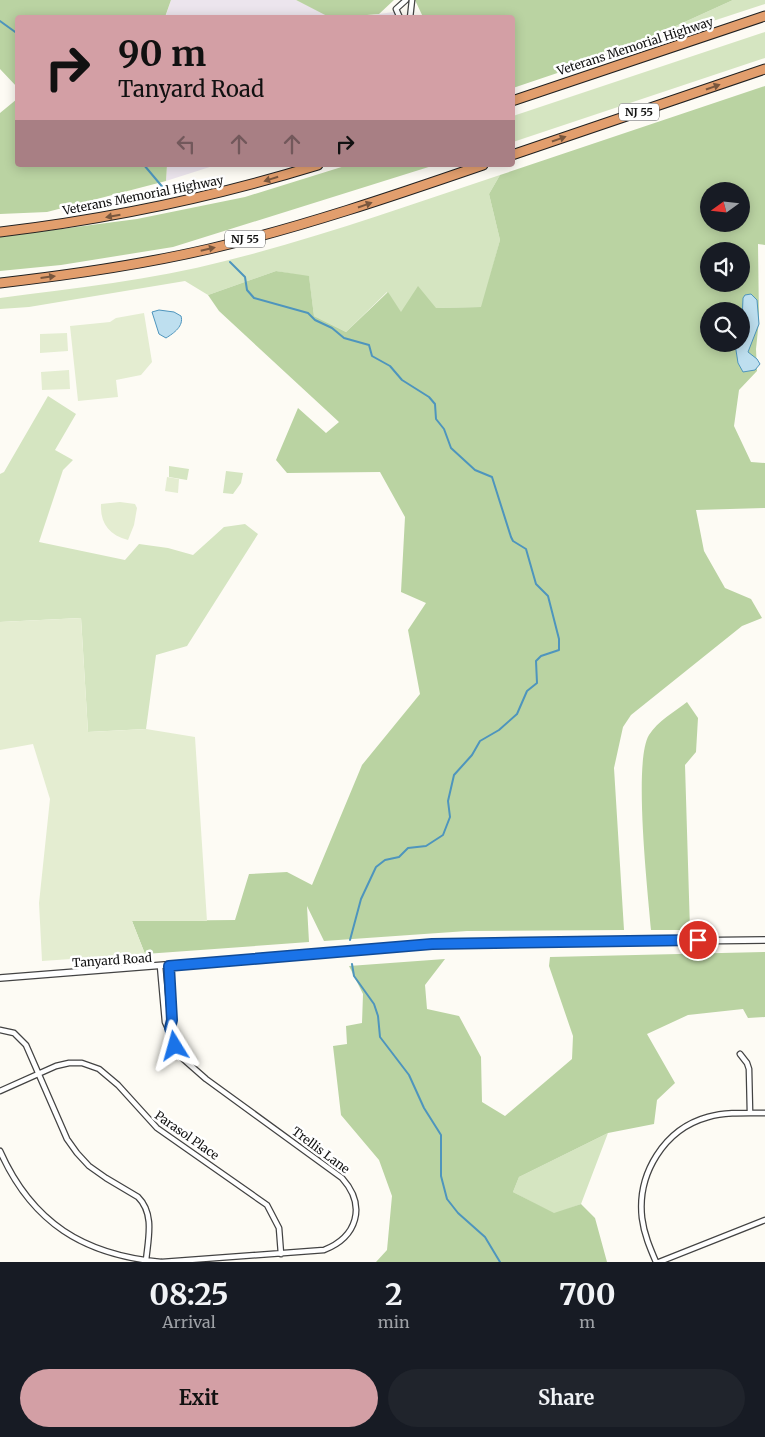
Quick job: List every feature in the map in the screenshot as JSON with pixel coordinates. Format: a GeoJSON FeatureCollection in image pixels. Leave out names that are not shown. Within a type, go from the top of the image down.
{"type":"FeatureCollection","features":[{"type":"Feature","properties":{"kind":"highway","name":"Veterans Memorial Highway"},"geometry":{"type":"LineString","coordinates":[[515,100],[765,16]]}},
{"type":"Feature","properties":{"kind":"highway","name":"NJ 55"},"geometry":{"type":"LineString","coordinates":[[515,154],[765,69]]}},
{"type":"Feature","properties":{"kind":"highway","name":"Veterans Memorial Highway"},"geometry":{"type":"LineString","coordinates":[[0,232],[84,221],[197,199],[311,167]]}},
{"type":"Feature","properties":{"kind":"highway","name":"NJ 55"},"geometry":{"type":"LineString","coordinates":[[0,283],[112,269],[208,249],[354,209],[477,167]]}},
{"type":"Feature","properties":{"kind":"street"},"geometry":{"type":"LineString","coordinates":[[399,15],[396,9],[406,0]]}},
{"type":"Feature","properties":{"kind":"street"},"geometry":{"type":"LineString","coordinates":[[410,15],[412,0]]}},
{"type":"Feature","properties":{"kind":"street","name":"Tanyard Road"},"geometry":{"type":"LineString","coordinates":[[0,978],[432,944],[765,940]]}},
{"type":"Feature","properties":{"kind":"street","name":"Trellis Lane"},"geometry":{"type":"LineString","coordinates":[[0,1151],[24,1195],[44,1216],[66,1233],[103,1252],[146,1261],[162,1262],[324,1250],[336,1245],[345,1237],[354,1224],[357,1206],[350,1187],[342,1178],[192,1068],[181,1057],[170,1028],[165,1022],[160,966]]}},
{"type":"Feature","properties":{"kind":"street","name":"Trellis Lane"},"geometry":{"type":"LineString","coordinates":[[169,966],[172,1020],[170,1028]]}},
{"type":"Feature","properties":{"kind":"street"},"geometry":{"type":"LineString","coordinates":[[0,1030],[9,1031],[20,1036],[26,1045],[67,1139],[77,1153],[89,1166],[145,1203],[149,1221],[146,1261]]}},
{"type":"Feature","properties":{"kind":"street"},"geometry":{"type":"LineString","coordinates":[[740,1054],[749,1069],[750,1113]]}},
{"type":"Feature","properties":{"kind":"street","name":"Parasol Place"},"geometry":{"type":"LineString","coordinates":[[0,1091],[69,1063],[82,1063],[99,1069],[118,1085],[157,1128],[267,1205],[279,1228],[280,1254]]}},
{"type":"Feature","properties":{"kind":"street"},"geometry":{"type":"LineString","coordinates":[[765,1113],[720,1114],[694,1122],[671,1138],[658,1153],[645,1180],[642,1205],[644,1228],[657,1262],[765,1220]]}},
{"type":"Feature","properties":{"kind":"shaded area"},"geometry":{"type":"Polygon","coordinates":[[[171,0],[296,0],[327,15],[166,15],[171,0]]]}},
{"type":"Feature","properties":{"kind":"shaded area"},"geometry":{"type":"Polygon","coordinates":[[[401,11],[400,15],[373,15],[401,11]]]}},
{"type":"Feature","properties":{"kind":"shaded area"},"geometry":{"type":"Polygon","coordinates":[[[167,167],[210,167],[166,181],[167,167]]]}},
{"type":"Feature","properties":{"kind":"green space"},"geometry":{"type":"Polygon","coordinates":[[[0,0],[171,0],[166,15],[15,15],[15,85],[0,69],[0,0]]]}},
{"type":"Feature","properties":{"kind":"green space"},"geometry":{"type":"Polygon","coordinates":[[[296,0],[394,0],[379,14],[325,15],[296,0]]]}},
{"type":"Feature","properties":{"kind":"green space"},"geometry":{"type":"Polygon","coordinates":[[[415,0],[733,0],[656,35],[652,41],[515,87],[515,15],[422,15],[415,0]]]}},
{"type":"Feature","properties":{"kind":"green space"},"geometry":{"type":"Polygon","coordinates":[[[733,0],[765,0],[765,4],[652,41],[656,35],[733,0]]]}},
{"type":"Feature","properties":{"kind":"green space"},"geometry":{"type":"Polygon","coordinates":[[[765,32],[765,58],[515,141],[515,115],[765,32]]]}},
{"type":"Feature","properties":{"kind":"green space"},"geometry":{"type":"Polygon","coordinates":[[[765,86],[765,245],[758,244],[759,320],[756,349],[757,371],[739,390],[734,426],[751,462],[765,463],[765,508],[696,510],[704,551],[725,588],[751,599],[762,618],[742,626],[631,715],[623,727],[614,768],[624,930],[467,931],[324,941],[307,906],[309,942],[145,954],[132,921],[235,920],[249,874],[287,872],[312,885],[362,765],[420,694],[408,630],[426,603],[401,592],[405,517],[380,472],[287,473],[276,460],[298,408],[326,433],[339,422],[219,311],[208,295],[276,271],[309,276],[314,316],[346,332],[388,292],[401,312],[418,286],[436,308],[481,307],[500,240],[489,194],[500,175],[765,86]]]}},
{"type":"Feature","properties":{"kind":"green space"},"geometry":{"type":"Polygon","coordinates":[[[15,101],[15,167],[167,167],[166,181],[47,212],[0,214],[0,113],[15,101]]]}},
{"type":"Feature","properties":{"kind":"green space"},"geometry":{"type":"Polygon","coordinates":[[[342,167],[429,167],[173,247],[61,265],[0,271],[0,237],[137,219],[245,197],[342,167]]]}},
{"type":"Feature","properties":{"kind":"green space"},"geometry":{"type":"Polygon","coordinates":[[[500,175],[489,194],[500,240],[482,307],[436,308],[401,313],[387,292],[346,332],[314,316],[309,277],[276,271],[208,295],[185,281],[29,307],[0,309],[0,298],[141,278],[197,268],[260,252],[363,221],[500,175]]]}},
{"type":"Feature","properties":{"kind":"green space"},"geometry":{"type":"Polygon","coordinates":[[[144,313],[152,362],[141,375],[116,380],[118,397],[78,401],[70,326],[110,322],[116,318],[144,313]]]}},
{"type":"Feature","properties":{"kind":"green space"},"geometry":{"type":"Polygon","coordinates":[[[67,333],[68,351],[40,353],[40,334],[67,333]]]}},
{"type":"Feature","properties":{"kind":"green space"},"geometry":{"type":"Polygon","coordinates":[[[69,370],[70,389],[42,390],[41,372],[69,370]]]}},
{"type":"Feature","properties":{"kind":"green space"},"geometry":{"type":"Polygon","coordinates":[[[48,396],[76,414],[55,450],[73,460],[63,470],[39,542],[125,560],[139,544],[168,548],[193,555],[224,527],[245,524],[258,534],[187,646],[156,655],[146,729],[88,732],[81,618],[0,622],[0,474],[4,472],[48,396]]]}},
{"type":"Feature","properties":{"kind":"green space"},"geometry":{"type":"Polygon","coordinates":[[[169,466],[189,469],[187,480],[169,477],[169,466]]]}},
{"type":"Feature","properties":{"kind":"green space"},"geometry":{"type":"Polygon","coordinates":[[[226,471],[243,473],[241,483],[233,494],[223,493],[226,471]]]}},
{"type":"Feature","properties":{"kind":"green space"},"geometry":{"type":"Polygon","coordinates":[[[167,477],[179,479],[178,493],[165,491],[167,477]]]}},
{"type":"Feature","properties":{"kind":"green space"},"geometry":{"type":"Polygon","coordinates":[[[120,502],[135,504],[137,508],[134,525],[128,540],[121,538],[111,531],[102,517],[101,504],[120,502]]]}},
{"type":"Feature","properties":{"kind":"green space"},"geometry":{"type":"Polygon","coordinates":[[[81,618],[88,732],[146,729],[195,737],[207,921],[132,921],[145,954],[42,961],[39,903],[50,799],[33,744],[0,750],[0,622],[81,618]]]}},
{"type":"Feature","properties":{"kind":"green space"},"geometry":{"type":"Polygon","coordinates":[[[687,702],[698,718],[696,752],[685,765],[690,930],[651,930],[643,828],[642,771],[644,749],[649,735],[657,725],[687,702]]]}},
{"type":"Feature","properties":{"kind":"green space"},"geometry":{"type":"Polygon","coordinates":[[[765,952],[765,1017],[748,1018],[743,1009],[688,1015],[647,1034],[675,1083],[657,1100],[654,1124],[608,1133],[519,1177],[513,1192],[554,1213],[581,1204],[595,1218],[607,1262],[376,1262],[387,1250],[392,1196],[379,1160],[341,1115],[333,1046],[347,1044],[346,1026],[362,1023],[363,994],[349,966],[445,959],[425,985],[427,1009],[459,1016],[481,1057],[482,1102],[505,1116],[572,1059],[573,1036],[549,966],[550,957],[765,952]]]}},
{"type":"Feature","properties":{"kind":"green space"},"geometry":{"type":"Polygon","coordinates":[[[608,1133],[581,1204],[554,1214],[513,1192],[519,1177],[608,1133]]]}},
{"type":"Feature","properties":{"kind":"water"},"geometry":{"type":"Polygon","coordinates":[[[751,294],[757,300],[759,324],[750,347],[750,302],[743,302],[745,295],[751,294]]]}},
{"type":"Feature","properties":{"kind":"water"},"geometry":{"type":"Polygon","coordinates":[[[159,310],[174,312],[181,316],[182,320],[180,326],[166,338],[159,334],[152,312],[159,310]]]}},
{"type":"Feature","properties":{"kind":"water"},"geometry":{"type":"Polygon","coordinates":[[[736,352],[748,352],[760,364],[755,370],[743,372],[738,363],[736,352]]]}},
{"type":"Feature","properties":{"kind":"waterway"},"geometry":{"type":"LineString","coordinates":[[0,21],[15,32]]}},
{"type":"Feature","properties":{"kind":"waterway"},"geometry":{"type":"LineString","coordinates":[[146,167],[165,190]]}},
{"type":"Feature","properties":{"kind":"waterway"},"geometry":{"type":"LineString","coordinates":[[230,262],[245,277],[247,290],[254,298],[308,313],[315,320],[332,328],[344,338],[369,345],[372,356],[390,366],[402,380],[429,397],[435,404],[436,419],[444,429],[451,448],[475,470],[492,477],[511,537],[513,541],[526,549],[536,584],[548,596],[559,639],[559,650],[541,656],[536,661],[537,683],[527,691],[517,714],[499,730],[480,741],[472,755],[454,775],[448,801],[450,817],[443,835],[426,846],[408,848],[399,857],[385,860],[376,867],[361,899],[350,940]]}},
{"type":"Feature","properties":{"kind":"waterway"},"geometry":{"type":"LineString","coordinates":[[352,964],[354,976],[374,1004],[378,1016],[380,1037],[409,1075],[424,1108],[441,1135],[441,1176],[447,1199],[458,1213],[485,1237],[500,1262]]}},
{"type":"Feature","properties":{"kind":"route"},"geometry":{"type":"LineString","coordinates":[[175,1046],[170,1028],[172,1020],[169,966],[432,944],[596,940],[605,942],[698,940]]}}]}
